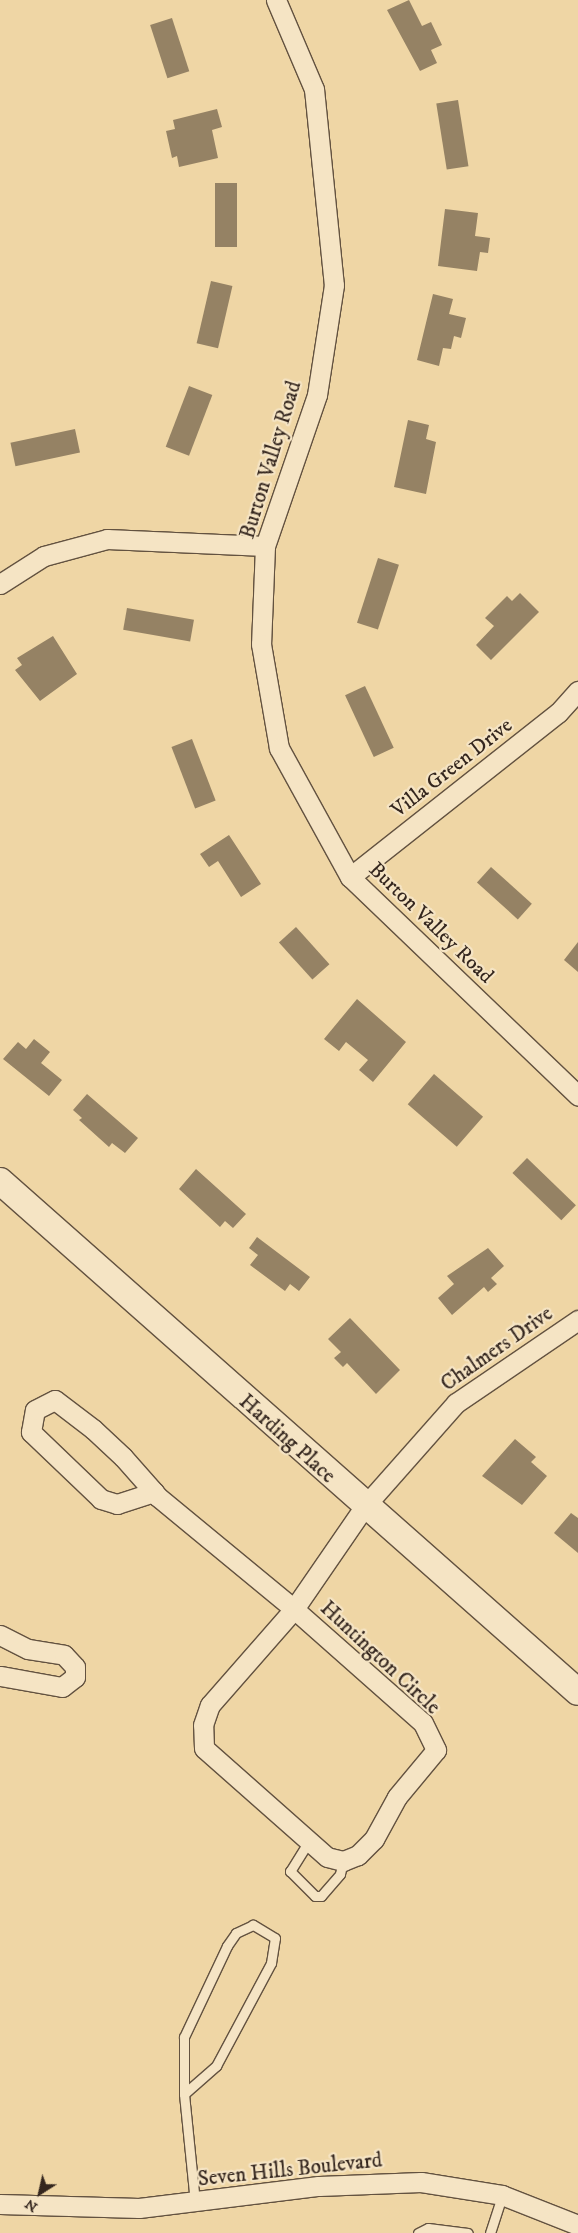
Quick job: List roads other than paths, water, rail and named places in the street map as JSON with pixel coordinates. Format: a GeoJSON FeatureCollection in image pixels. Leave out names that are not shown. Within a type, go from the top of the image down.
{"type":"FeatureCollection","features":[{"type":"Feature","properties":{"kind":"main road","name":"Harding Place"},"geometry":{"type":"LineString","coordinates":[[0,1182],[364,1507],[578,1692]]}},
{"type":"Feature","properties":{"kind":"street","name":"Burton Valley Road"},"geometry":{"type":"LineString","coordinates":[[276,0],[314,89],[334,285],[317,394],[265,546],[261,644],[279,748],[350,877],[578,1096]]}},
{"type":"Feature","properties":{"kind":"street"},"geometry":{"type":"LineString","coordinates":[[0,584],[44,556],[108,539],[265,546]]}},
{"type":"Feature","properties":{"kind":"street","name":"Villa Green Drive"},"geometry":{"type":"LineString","coordinates":[[350,877],[558,713],[578,690]]}},
{"type":"Feature","properties":{"kind":"street","name":"Chalmers Drive"},"geometry":{"type":"LineString","coordinates":[[364,1507],[456,1403],[578,1320]]}},
{"type":"Feature","properties":{"kind":"street","name":"Huntington Circle"},"geometry":{"type":"LineString","coordinates":[[154,1492],[117,1504],[101,1499],[31,1432],[34,1410],[55,1400],[105,1440],[154,1492],[294,1609],[423,1723],[436,1750],[397,1797],[374,1839],[358,1855],[343,1860],[328,1857],[204,1748],[203,1725],[210,1705],[294,1609],[364,1507]]}},
{"type":"Feature","properties":{"kind":"street"},"geometry":{"type":"LineString","coordinates":[[0,1635],[28,1648],[64,1654],[75,1667],[75,1677],[62,1687],[0,1676]]}},
{"type":"Feature","properties":{"kind":"street","name":"Seven Hills Boulevard"},"geometry":{"type":"LineString","coordinates":[[0,2204],[68,2209],[195,2204],[373,2181],[421,2182],[502,2195],[578,2225]]}},
{"type":"Feature","properties":{"kind":"lane"},"geometry":{"type":"LineString","coordinates":[[309,1841],[290,1871],[315,1896],[320,1896],[340,1874],[343,1860]]}},
{"type":"Feature","properties":{"kind":"lane"},"geometry":{"type":"LineString","coordinates":[[184,2094],[216,2066],[271,1963],[275,1938],[253,1925],[236,1933],[227,1946],[184,2037],[184,2094],[195,2204]]}},
{"type":"Feature","properties":{"kind":"lane"},"geometry":{"type":"LineString","coordinates":[[490,2233],[502,2195]]}},
{"type":"Feature","properties":{"kind":"lane"},"geometry":{"type":"LineString","coordinates":[[418,2233],[428,2228],[468,2233]]}}]}
